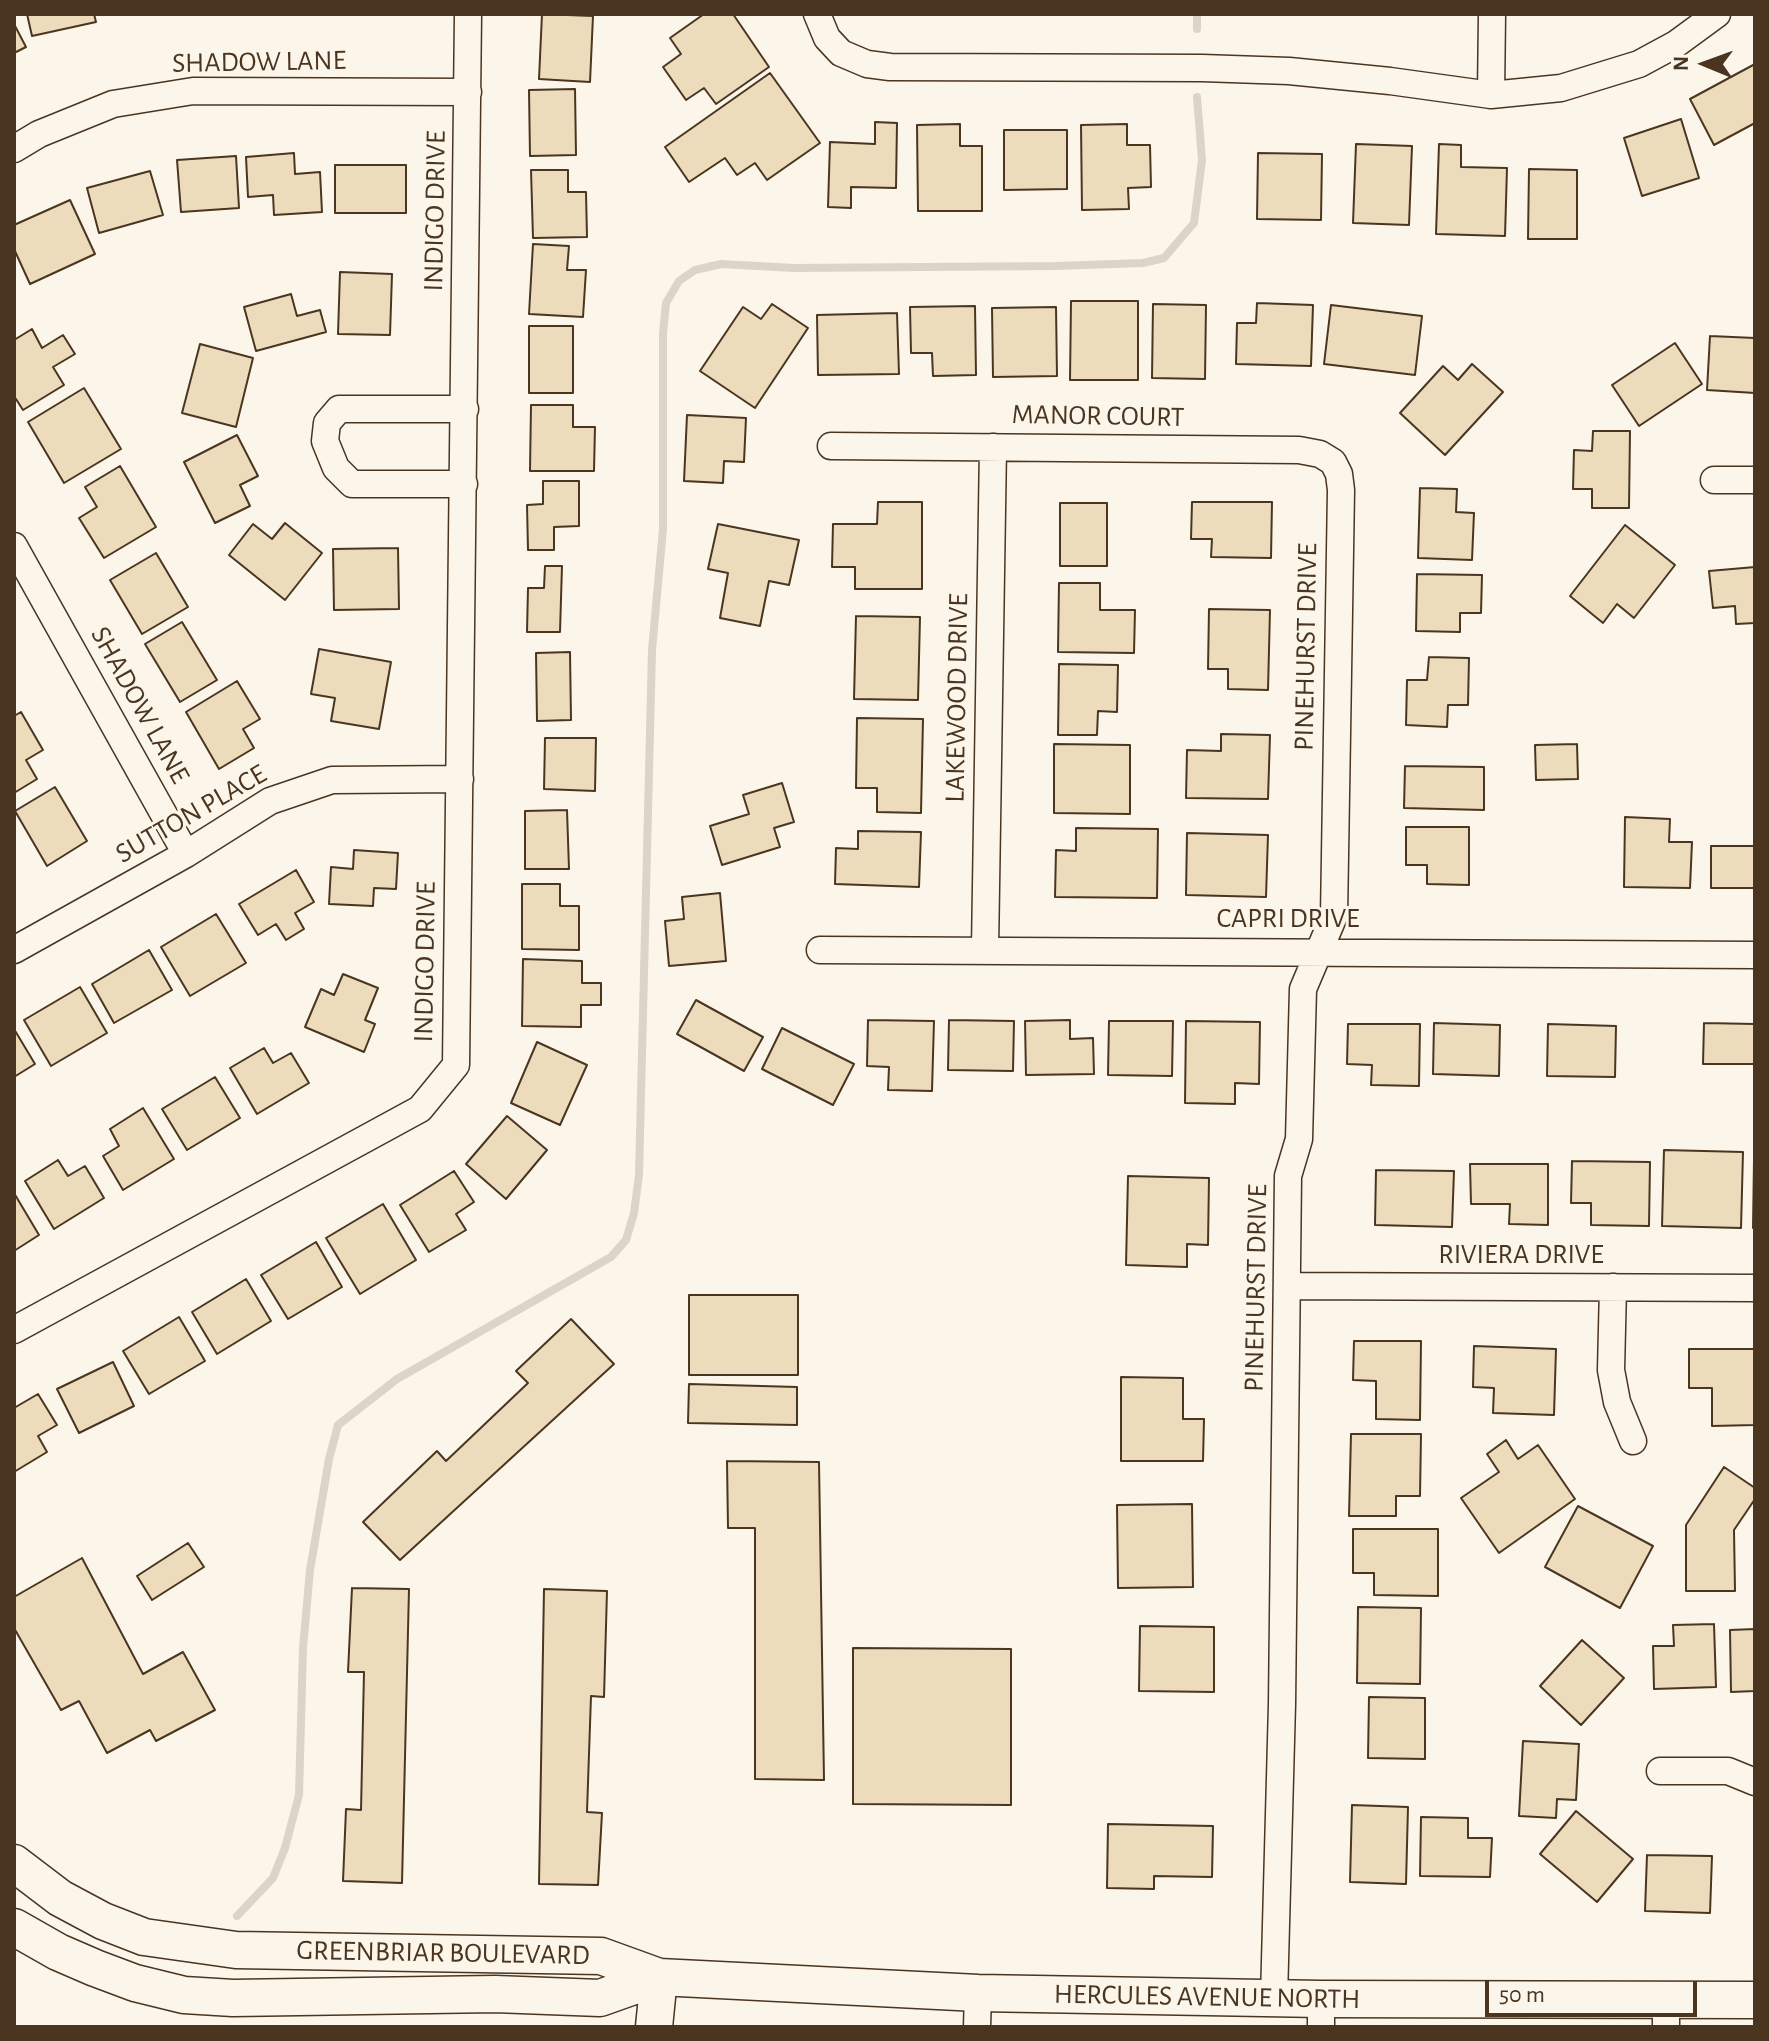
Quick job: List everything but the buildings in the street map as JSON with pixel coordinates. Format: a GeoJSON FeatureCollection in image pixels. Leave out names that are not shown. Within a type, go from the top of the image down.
{"type":"FeatureCollection","features":[{"type":"Feature","properties":{"kind":"street","name":"INDIGO DRIVE"},"geometry":{"type":"LineString","coordinates":[[14,1330],[420,1109],[456,1065],[468,14]]}},
{"type":"Feature","properties":{"kind":"street"},"geometry":{"type":"LineString","coordinates":[[817,14],[827,38],[841,53],[867,64],[890,67],[1289,71],[1491,95],[1561,88],[1639,64],[1676,44],[1717,14]]}},
{"type":"Feature","properties":{"kind":"street"},"geometry":{"type":"LineString","coordinates":[[1491,95],[1492,14]]}},
{"type":"Feature","properties":{"kind":"street","name":"SHADOW LANE"},"geometry":{"type":"LineString","coordinates":[[14,149],[39,134],[113,104],[193,91],[468,92]]}},
{"type":"Feature","properties":{"kind":"street"},"geometry":{"type":"LineString","coordinates":[[464,484],[352,484],[336,468],[325,441],[327,423],[339,409],[465,409]]}},
{"type":"Feature","properties":{"kind":"street","name":"MANOR COURT"},"geometry":{"type":"LineString","coordinates":[[831,446],[1299,450],[1320,454],[1333,462],[1339,474],[1341,490]]}},
{"type":"Feature","properties":{"kind":"street","name":"LAKEWOOD DRIVE"},"geometry":{"type":"LineString","coordinates":[[985,949],[993,447]]}},
{"type":"Feature","properties":{"kind":"street"},"geometry":{"type":"LineString","coordinates":[[1714,480],[1755,480]]}},
{"type":"Feature","properties":{"kind":"street","name":"PINEHURST DRIVE"},"geometry":{"type":"LineString","coordinates":[[1274,1998],[1282,1704],[1288,1176],[1299,1139],[1303,989],[1334,916],[1341,490]]}},
{"type":"Feature","properties":{"kind":"street","name":"SHADOW LANE"},"geometry":{"type":"LineString","coordinates":[[14,546],[186,854]]}},
{"type":"Feature","properties":{"kind":"street","name":"SUTTON PLACE"},"geometry":{"type":"LineString","coordinates":[[14,950],[186,854],[270,801],[332,780],[460,779]]}},
{"type":"Feature","properties":{"kind":"street","name":"CAPRI DRIVE"},"geometry":{"type":"LineString","coordinates":[[820,950],[1755,955]]}},
{"type":"Feature","properties":{"kind":"street","name":"RIVIERA DRIVE"},"geometry":{"type":"LineString","coordinates":[[1288,1286],[1755,1288]]}},
{"type":"Feature","properties":{"kind":"street"},"geometry":{"type":"LineString","coordinates":[[1613,1287],[1611,1370],[1617,1402],[1633,1441]]}},
{"type":"Feature","properties":{"kind":"street"},"geometry":{"type":"LineString","coordinates":[[1660,1771],[1728,1771],[1755,1782]]}},
{"type":"Feature","properties":{"kind":"street","name":"GREENBRIAR BOULEVARD"},"geometry":{"type":"LineString","coordinates":[[14,1863],[60,1898],[103,1921],[144,1937],[187,1945],[236,1950],[601,1956],[659,1977]]}},
{"type":"Feature","properties":{"kind":"street","name":"GREENBRIAR BOULEVARD"},"geometry":{"type":"LineString","coordinates":[[14,1927],[58,1952],[95,1968],[135,1983],[184,1995],[233,1998],[495,1994],[600,1998],[659,1977]]}},
{"type":"Feature","properties":{"kind":"street"},"geometry":{"type":"LineString","coordinates":[[654,2027],[659,1977]]}},
{"type":"Feature","properties":{"kind":"street","name":"HERCULES AVENUE NORTH"},"geometry":{"type":"LineString","coordinates":[[659,1977],[977,2010],[1274,1998],[1321,2013],[1666,2014],[1755,2000]]}},
{"type":"Feature","properties":{"kind":"waterway"},"geometry":{"type":"LineString","coordinates":[[1197,14],[1197,29]]}},
{"type":"Feature","properties":{"kind":"waterway"},"geometry":{"type":"LineString","coordinates":[[237,1916],[273,1878],[285,1848],[299,1795],[303,1648],[310,1570],[338,1425],[397,1379],[611,1257],[626,1240],[634,1213],[639,1175],[652,650],[663,529],[663,333],[666,303],[679,281],[695,270],[721,264],[794,268],[1056,266],[1143,263],[1164,258],[1194,223],[1202,160],[1197,97]]}}]}
